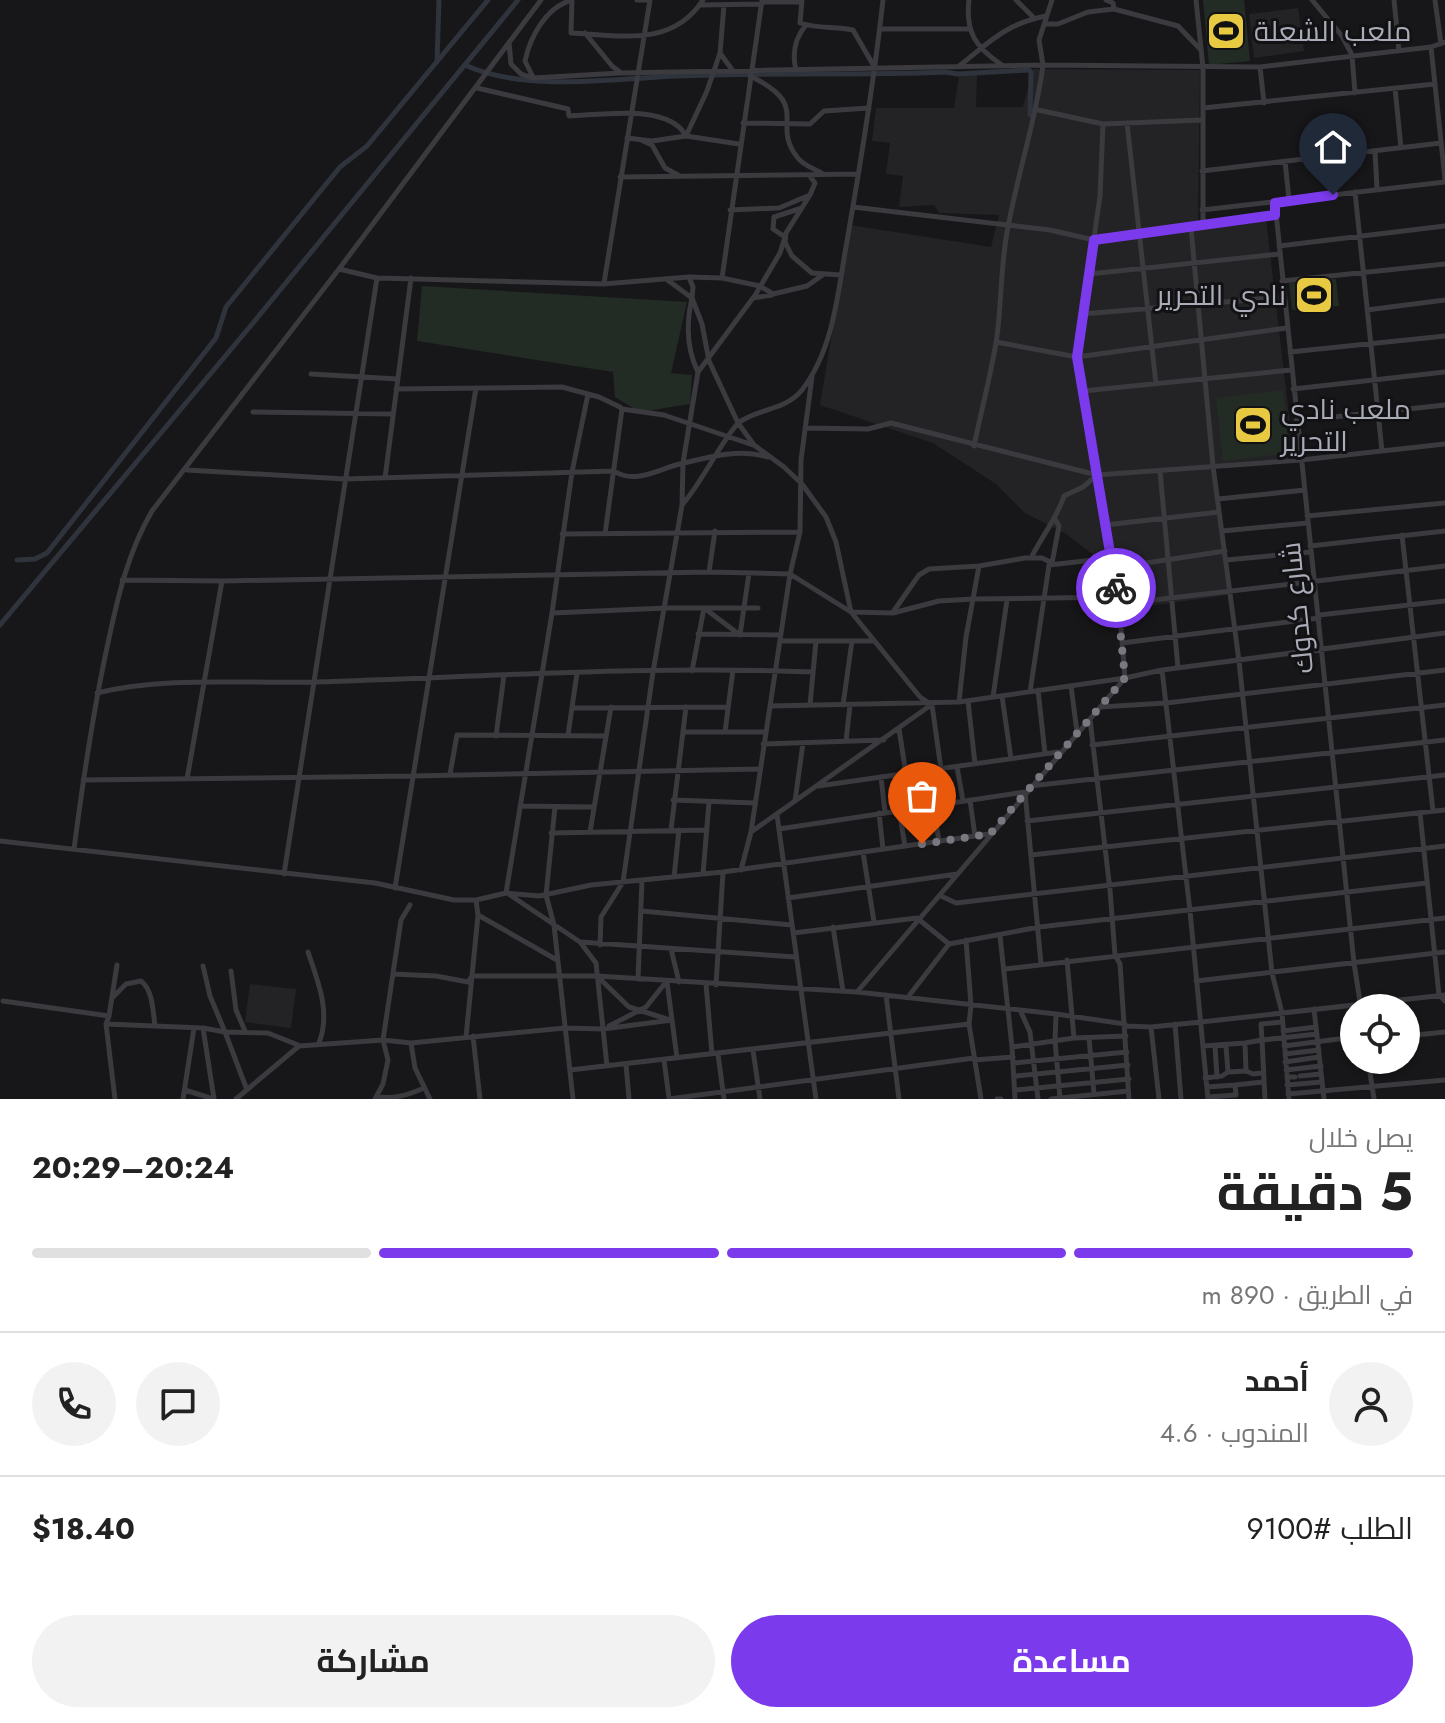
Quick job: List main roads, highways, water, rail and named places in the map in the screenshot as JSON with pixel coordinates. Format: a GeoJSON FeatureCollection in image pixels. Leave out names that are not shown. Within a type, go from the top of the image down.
{"type":"FeatureCollection","features":[{"type":"Feature","properties":{"kind":"waterway"},"geometry":{"type":"LineString","coordinates":[[437,62],[439,0]]}},
{"type":"Feature","properties":{"kind":"waterway"},"geometry":{"type":"LineString","coordinates":[[17,560],[35,559],[47,553],[216,338],[226,307],[340,167],[367,146],[488,0]]}},
{"type":"Feature","properties":{"kind":"waterway"},"geometry":{"type":"LineString","coordinates":[[0,625],[518,0]]}},
{"type":"Feature","properties":{"kind":"waterway"},"geometry":{"type":"LineString","coordinates":[[465,65],[514,79],[569,82],[710,75],[958,74],[1029,70],[1030,115]]}},
{"type":"Feature","properties":{"kind":"place","name":"ملعب الشعلة"},"geometry":{"type":"Point","coordinates":[1226,31]}},
{"type":"Feature","properties":{"kind":"place","name":"نادي التحرير"},"geometry":{"type":"Point","coordinates":[1314,295]}},
{"type":"Feature","properties":{"kind":"place","name":"ملعب نادي التحرير"},"geometry":{"type":"Point","coordinates":[1253,425]}}]}
